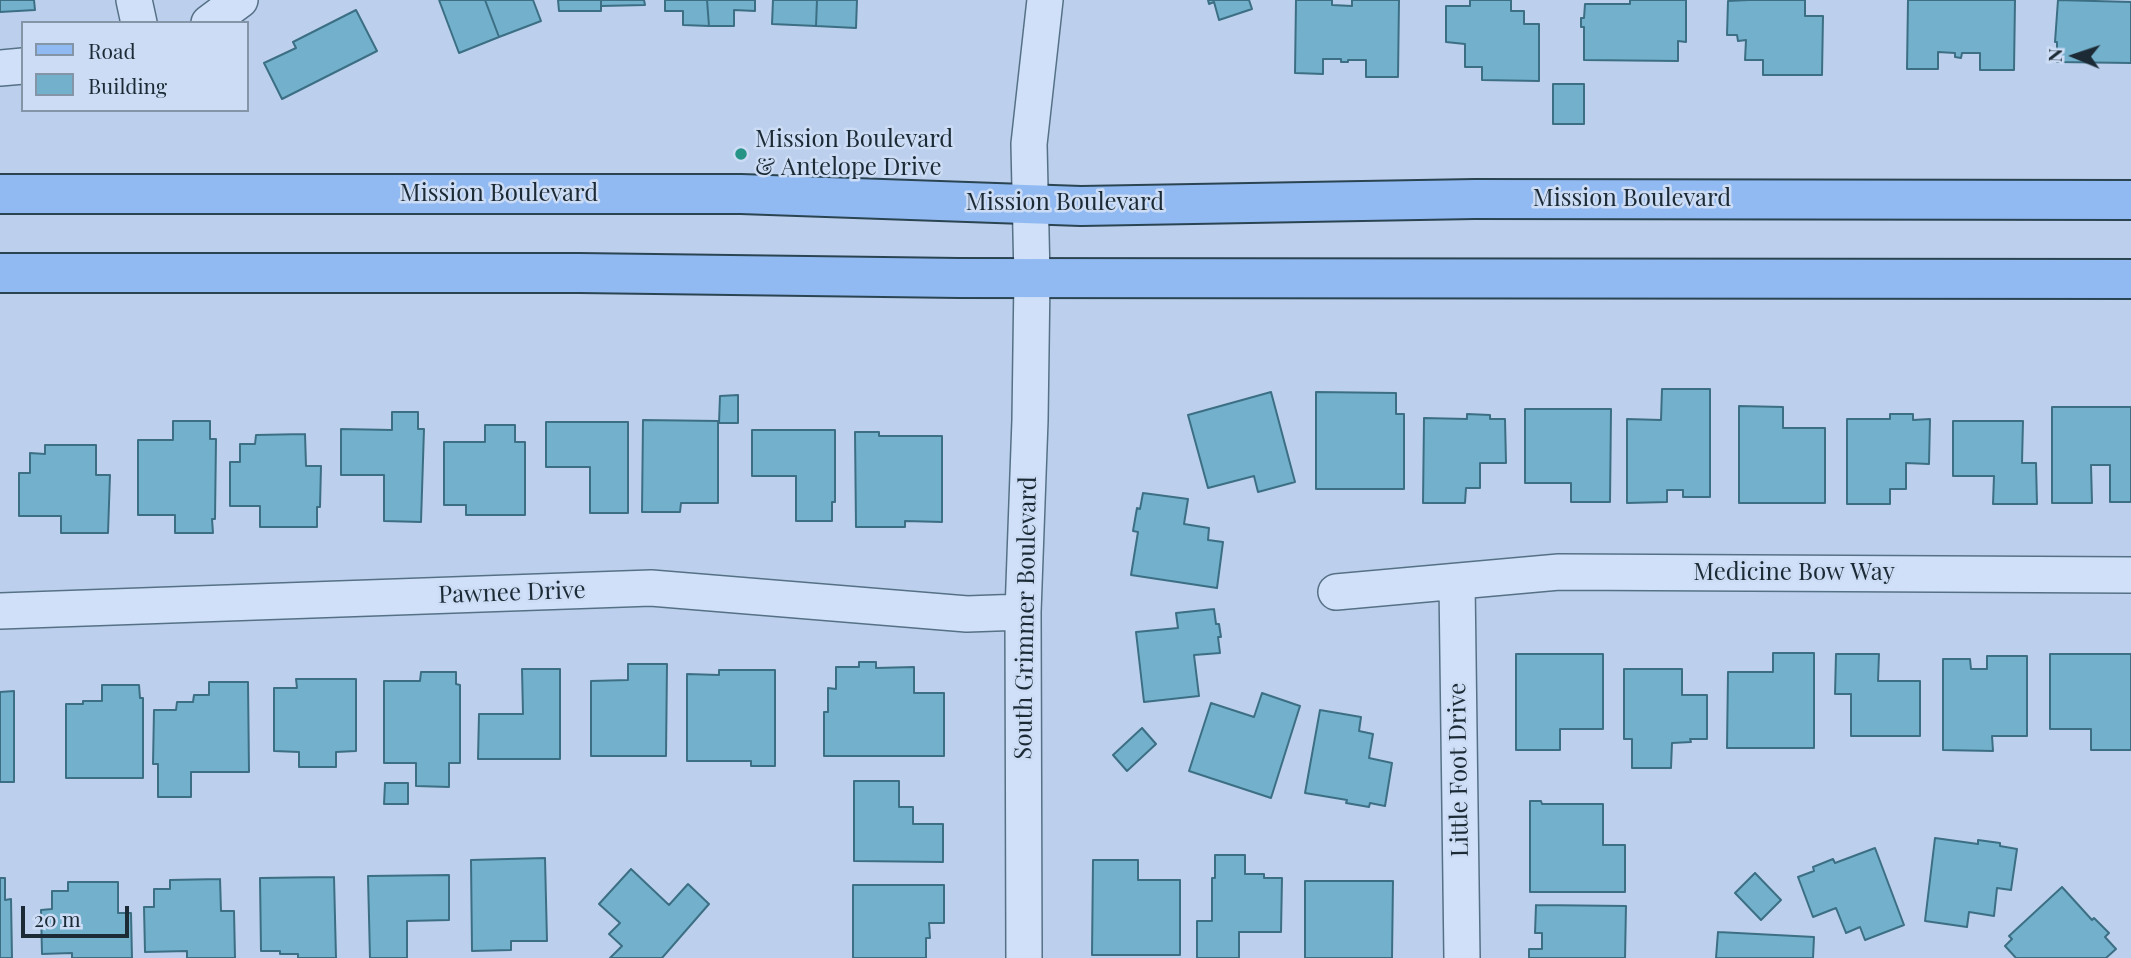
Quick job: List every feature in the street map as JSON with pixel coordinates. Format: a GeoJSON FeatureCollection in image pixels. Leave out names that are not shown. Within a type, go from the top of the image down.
{"type":"FeatureCollection","features":[{"type":"Feature","properties":{"kind":"main road","name":"Mission Boulevard"},"geometry":{"type":"LineString","coordinates":[[0,194],[741,194],[1031,205],[1475,199],[2131,200]]}},
{"type":"Feature","properties":{"kind":"main road"},"geometry":{"type":"LineString","coordinates":[[0,273],[2131,279]]}},
{"type":"Feature","properties":{"kind":"street"},"geometry":{"type":"LineString","coordinates":[[134,0],[139,21]]}},
{"type":"Feature","properties":{"kind":"street"},"geometry":{"type":"LineString","coordinates":[[212,21],[240,0]]}},
{"type":"Feature","properties":{"kind":"street","name":"South Grimmer Boulevard"},"geometry":{"type":"LineString","coordinates":[[1024,958],[1023,612],[1032,278],[1029,144],[1045,0]]}},
{"type":"Feature","properties":{"kind":"street"},"geometry":{"type":"LineString","coordinates":[[0,68],[21,66]]}},
{"type":"Feature","properties":{"kind":"street","name":"Medicine Bow Way"},"geometry":{"type":"LineString","coordinates":[[1336,592],[1559,572],[2131,575]]}},
{"type":"Feature","properties":{"kind":"street","name":"Little Foot Drive"},"geometry":{"type":"LineString","coordinates":[[1457,582],[1462,958]]}},
{"type":"Feature","properties":{"kind":"street","name":"Pawnee Drive"},"geometry":{"type":"LineString","coordinates":[[0,611],[651,589],[967,614],[1023,612]]}},
{"type":"Feature","properties":{"kind":"building"},"geometry":{"type":"Polygon","coordinates":[[[0,0],[34,0],[35,10],[0,12],[0,0]]]}},
{"type":"Feature","properties":{"kind":"building"},"geometry":{"type":"Polygon","coordinates":[[[439,0],[485,0],[499,37],[459,53],[439,0]]]}},
{"type":"Feature","properties":{"kind":"building"},"geometry":{"type":"Polygon","coordinates":[[[485,0],[533,0],[541,21],[499,37],[485,0]]]}},
{"type":"Feature","properties":{"kind":"building"},"geometry":{"type":"Polygon","coordinates":[[[558,0],[601,0],[601,11],[559,11],[558,0]]]}},
{"type":"Feature","properties":{"kind":"building"},"geometry":{"type":"Polygon","coordinates":[[[601,0],[644,0],[645,5],[601,6],[601,0]]]}},
{"type":"Feature","properties":{"kind":"building"},"geometry":{"type":"Polygon","coordinates":[[[665,0],[707,0],[709,26],[683,25],[683,11],[665,11],[665,0]]]}},
{"type":"Feature","properties":{"kind":"building"},"geometry":{"type":"Polygon","coordinates":[[[707,0],[755,0],[755,11],[734,10],[734,26],[709,26],[707,0]]]}},
{"type":"Feature","properties":{"kind":"building"},"geometry":{"type":"Polygon","coordinates":[[[773,0],[817,0],[816,26],[772,24],[773,0]]]}},
{"type":"Feature","properties":{"kind":"building"},"geometry":{"type":"Polygon","coordinates":[[[817,0],[857,0],[856,28],[816,26],[817,0]]]}},
{"type":"Feature","properties":{"kind":"building"},"geometry":{"type":"Polygon","coordinates":[[[1208,0],[1249,0],[1252,9],[1219,20],[1214,2],[1209,4],[1208,0]]]}},
{"type":"Feature","properties":{"kind":"building"},"geometry":{"type":"Polygon","coordinates":[[[1296,0],[1332,0],[1332,5],[1352,6],[1352,0],[1399,0],[1398,77],[1366,77],[1366,60],[1341,62],[1341,59],[1323,59],[1323,74],[1295,73],[1296,0]]]}},
{"type":"Feature","properties":{"kind":"building"},"geometry":{"type":"Polygon","coordinates":[[[1470,0],[1511,0],[1511,11],[1524,11],[1524,24],[1539,24],[1539,81],[1482,80],[1482,67],[1465,67],[1465,44],[1446,42],[1446,6],[1470,6],[1470,0]]]}},
{"type":"Feature","properties":{"kind":"building"},"geometry":{"type":"Polygon","coordinates":[[[1630,0],[1686,0],[1686,42],[1678,41],[1678,61],[1584,60],[1584,27],[1581,27],[1581,18],[1584,18],[1585,4],[1630,4],[1630,0]]]}},
{"type":"Feature","properties":{"kind":"building"},"geometry":{"type":"Polygon","coordinates":[[[1805,0],[1805,16],[1823,16],[1822,75],[1763,75],[1763,60],[1745,60],[1746,40],[1738,41],[1737,35],[1727,35],[1728,1],[1805,0]]]}},
{"type":"Feature","properties":{"kind":"building"},"geometry":{"type":"Polygon","coordinates":[[[1908,0],[2015,0],[2014,70],[1980,70],[1980,53],[1962,53],[1961,58],[1955,57],[1955,53],[1938,52],[1938,69],[1907,69],[1908,0]]]}},
{"type":"Feature","properties":{"kind":"building"},"geometry":{"type":"Polygon","coordinates":[[[2058,0],[2131,2],[2131,63],[2057,62],[2055,42],[2058,0]]]}},
{"type":"Feature","properties":{"kind":"building"},"geometry":{"type":"Polygon","coordinates":[[[356,10],[377,51],[282,99],[264,63],[296,48],[293,42],[356,10]]]}},
{"type":"Feature","properties":{"kind":"building"},"geometry":{"type":"Polygon","coordinates":[[[1553,84],[1584,84],[1584,124],[1553,124],[1553,84]]]}},
{"type":"Feature","properties":{"kind":"building"},"geometry":{"type":"Polygon","coordinates":[[[1662,389],[1710,389],[1710,497],[1683,497],[1683,490],[1667,490],[1667,502],[1627,503],[1627,419],[1661,420],[1662,389]]]}},
{"type":"Feature","properties":{"kind":"building"},"geometry":{"type":"Polygon","coordinates":[[[1271,392],[1295,482],[1258,492],[1254,476],[1208,488],[1188,415],[1271,392]]]}},
{"type":"Feature","properties":{"kind":"building"},"geometry":{"type":"Polygon","coordinates":[[[1316,392],[1396,393],[1396,414],[1404,414],[1404,489],[1316,489],[1316,392]]]}},
{"type":"Feature","properties":{"kind":"building"},"geometry":{"type":"Polygon","coordinates":[[[738,395],[738,423],[719,423],[720,396],[738,395]]]}},
{"type":"Feature","properties":{"kind":"building"},"geometry":{"type":"Polygon","coordinates":[[[1739,406],[1783,407],[1783,428],[1825,428],[1825,503],[1739,503],[1739,406]]]}},
{"type":"Feature","properties":{"kind":"building"},"geometry":{"type":"Polygon","coordinates":[[[2052,407],[2131,407],[2131,502],[2110,502],[2110,465],[2091,465],[2092,503],[2052,503],[2052,407]]]}},
{"type":"Feature","properties":{"kind":"building"},"geometry":{"type":"Polygon","coordinates":[[[1525,409],[1611,409],[1610,502],[1571,502],[1571,483],[1525,483],[1525,409]]]}},
{"type":"Feature","properties":{"kind":"building"},"geometry":{"type":"Polygon","coordinates":[[[392,412],[418,412],[418,429],[424,429],[421,522],[384,521],[384,475],[341,475],[341,429],[392,430],[392,412]]]}},
{"type":"Feature","properties":{"kind":"building"},"geometry":{"type":"Polygon","coordinates":[[[1467,414],[1505,419],[1506,463],[1480,463],[1480,488],[1466,488],[1465,503],[1423,503],[1424,418],[1467,419],[1467,414]]]}},
{"type":"Feature","properties":{"kind":"building"},"geometry":{"type":"Polygon","coordinates":[[[1890,414],[1913,414],[1913,420],[1930,419],[1929,464],[1906,463],[1906,489],[1890,489],[1890,504],[1847,504],[1847,419],[1890,419],[1890,414]]]}},
{"type":"Feature","properties":{"kind":"building"},"geometry":{"type":"Polygon","coordinates":[[[643,420],[718,421],[718,503],[681,503],[680,512],[642,512],[643,420]]]}},
{"type":"Feature","properties":{"kind":"building"},"geometry":{"type":"Polygon","coordinates":[[[173,421],[210,421],[210,439],[216,439],[213,533],[175,533],[175,515],[138,515],[138,440],[173,440],[173,421]]]}},
{"type":"Feature","properties":{"kind":"building"},"geometry":{"type":"Polygon","coordinates":[[[1953,421],[2023,421],[2022,463],[2036,463],[2037,504],[1993,504],[1994,476],[1953,476],[1953,421]]]}},
{"type":"Feature","properties":{"kind":"building"},"geometry":{"type":"Polygon","coordinates":[[[546,422],[628,422],[628,513],[590,513],[590,467],[546,467],[546,422]]]}},
{"type":"Feature","properties":{"kind":"building"},"geometry":{"type":"Polygon","coordinates":[[[485,425],[515,425],[515,442],[525,442],[525,515],[466,515],[466,505],[444,505],[444,442],[485,442],[485,425]]]}},
{"type":"Feature","properties":{"kind":"building"},"geometry":{"type":"Polygon","coordinates":[[[752,430],[835,430],[835,502],[832,502],[832,521],[796,521],[796,476],[752,476],[752,430]]]}},
{"type":"Feature","properties":{"kind":"building"},"geometry":{"type":"Polygon","coordinates":[[[855,432],[879,432],[879,436],[942,436],[942,522],[905,521],[905,527],[856,527],[855,432]]]}},
{"type":"Feature","properties":{"kind":"building"},"geometry":{"type":"Polygon","coordinates":[[[305,434],[306,466],[321,466],[317,527],[260,527],[260,506],[230,506],[230,462],[240,462],[240,444],[255,444],[256,435],[305,434]]]}},
{"type":"Feature","properties":{"kind":"building"},"geometry":{"type":"Polygon","coordinates":[[[45,445],[96,445],[96,475],[110,475],[108,533],[61,533],[61,516],[19,516],[19,473],[30,473],[30,453],[45,454],[45,445]]]}},
{"type":"Feature","properties":{"kind":"building"},"geometry":{"type":"Polygon","coordinates":[[[1143,493],[1188,499],[1184,524],[1209,528],[1208,540],[1223,542],[1217,588],[1131,575],[1138,532],[1133,531],[1143,493]]]}},
{"type":"Feature","properties":{"kind":"building"},"geometry":{"type":"Polygon","coordinates":[[[1214,609],[1221,637],[1218,637],[1220,653],[1194,655],[1199,696],[1144,702],[1136,632],[1178,628],[1176,613],[1214,609]]]}},
{"type":"Feature","properties":{"kind":"building"},"geometry":{"type":"Polygon","coordinates":[[[1773,653],[1814,653],[1814,748],[1727,748],[1728,672],[1773,672],[1773,653]]]}},
{"type":"Feature","properties":{"kind":"building"},"geometry":{"type":"Polygon","coordinates":[[[1516,654],[1603,654],[1603,729],[1560,729],[1560,750],[1516,750],[1516,654]]]}},
{"type":"Feature","properties":{"kind":"building"},"geometry":{"type":"Polygon","coordinates":[[[1836,654],[1879,654],[1878,681],[1920,681],[1920,736],[1851,736],[1851,694],[1835,694],[1836,654]]]}},
{"type":"Feature","properties":{"kind":"building"},"geometry":{"type":"Polygon","coordinates":[[[2050,654],[2131,654],[2131,750],[2091,750],[2091,729],[2050,729],[2050,654]]]}},
{"type":"Feature","properties":{"kind":"building"},"geometry":{"type":"Polygon","coordinates":[[[1987,656],[2027,656],[2027,736],[1992,736],[1993,751],[1943,750],[1943,659],[1970,659],[1971,669],[1987,669],[1987,656]]]}},
{"type":"Feature","properties":{"kind":"building"},"geometry":{"type":"Polygon","coordinates":[[[859,662],[876,662],[876,668],[914,667],[914,693],[944,693],[944,756],[824,756],[824,712],[828,712],[828,688],[836,689],[836,667],[859,667],[859,662]]]}},
{"type":"Feature","properties":{"kind":"building"},"geometry":{"type":"Polygon","coordinates":[[[628,664],[667,664],[666,756],[591,756],[591,681],[628,680],[628,664]]]}},
{"type":"Feature","properties":{"kind":"building"},"geometry":{"type":"Polygon","coordinates":[[[522,669],[560,669],[560,759],[478,759],[479,714],[523,714],[522,669]]]}},
{"type":"Feature","properties":{"kind":"building"},"geometry":{"type":"Polygon","coordinates":[[[1624,669],[1682,669],[1682,695],[1707,695],[1707,739],[1672,743],[1671,768],[1632,768],[1632,739],[1624,739],[1624,669]]]}},
{"type":"Feature","properties":{"kind":"building"},"geometry":{"type":"Polygon","coordinates":[[[719,670],[775,670],[775,766],[751,766],[751,761],[687,761],[687,674],[719,675],[719,670]]]}},
{"type":"Feature","properties":{"kind":"building"},"geometry":{"type":"Polygon","coordinates":[[[421,672],[456,672],[456,684],[460,685],[460,763],[449,763],[449,787],[416,786],[416,763],[384,763],[384,681],[420,681],[421,672]]]}},
{"type":"Feature","properties":{"kind":"building"},"geometry":{"type":"Polygon","coordinates":[[[296,679],[356,679],[356,751],[336,752],[336,767],[299,767],[299,752],[274,751],[274,688],[297,688],[296,679]]]}},
{"type":"Feature","properties":{"kind":"building"},"geometry":{"type":"Polygon","coordinates":[[[209,682],[248,682],[249,772],[191,772],[191,797],[158,797],[158,764],[153,764],[154,710],[176,710],[177,702],[193,702],[194,695],[209,695],[209,682]]]}},
{"type":"Feature","properties":{"kind":"building"},"geometry":{"type":"Polygon","coordinates":[[[102,685],[139,685],[140,698],[143,698],[143,778],[66,778],[66,704],[102,701],[102,685]]]}},
{"type":"Feature","properties":{"kind":"building"},"geometry":{"type":"Polygon","coordinates":[[[14,691],[14,782],[0,782],[0,692],[14,691]]]}},
{"type":"Feature","properties":{"kind":"building"},"geometry":{"type":"Polygon","coordinates":[[[1262,693],[1300,706],[1271,798],[1189,771],[1211,703],[1254,717],[1262,693]]]}},
{"type":"Feature","properties":{"kind":"building"},"geometry":{"type":"Polygon","coordinates":[[[1320,710],[1361,717],[1359,731],[1373,734],[1369,758],[1392,763],[1385,806],[1370,803],[1369,807],[1346,803],[1347,800],[1305,793],[1320,710]]]}},
{"type":"Feature","properties":{"kind":"building"},"geometry":{"type":"Polygon","coordinates":[[[1142,728],[1156,744],[1127,771],[1113,755],[1142,728]]]}},
{"type":"Feature","properties":{"kind":"building"},"geometry":{"type":"Polygon","coordinates":[[[854,781],[899,781],[899,807],[913,807],[913,824],[943,824],[943,862],[854,861],[854,781]]]}},
{"type":"Feature","properties":{"kind":"building"},"geometry":{"type":"Polygon","coordinates":[[[385,783],[408,783],[408,804],[384,804],[385,783]]]}},
{"type":"Feature","properties":{"kind":"building"},"geometry":{"type":"Polygon","coordinates":[[[1530,801],[1541,801],[1542,804],[1603,804],[1603,845],[1625,845],[1625,892],[1530,892],[1530,801]]]}},
{"type":"Feature","properties":{"kind":"building"},"geometry":{"type":"Polygon","coordinates":[[[1935,838],[1978,844],[1978,840],[2017,849],[2011,890],[1997,888],[1994,916],[1969,912],[1967,927],[1925,921],[1935,838]]]}},
{"type":"Feature","properties":{"kind":"building"},"geometry":{"type":"Polygon","coordinates":[[[1875,848],[1904,925],[1865,940],[1860,927],[1846,933],[1836,908],[1813,917],[1798,877],[1833,859],[1835,863],[1875,848]]]}},
{"type":"Feature","properties":{"kind":"building"},"geometry":{"type":"Polygon","coordinates":[[[1215,855],[1245,855],[1245,874],[1282,878],[1281,932],[1239,932],[1239,958],[1197,958],[1197,921],[1212,921],[1215,855]]]}},
{"type":"Feature","properties":{"kind":"building"},"geometry":{"type":"Polygon","coordinates":[[[545,858],[547,941],[511,941],[511,950],[472,951],[471,860],[545,858]]]}},
{"type":"Feature","properties":{"kind":"building"},"geometry":{"type":"Polygon","coordinates":[[[1093,860],[1138,860],[1138,880],[1180,880],[1180,955],[1092,955],[1093,860]]]}},
{"type":"Feature","properties":{"kind":"building"},"geometry":{"type":"Polygon","coordinates":[[[631,869],[669,905],[688,884],[709,904],[662,958],[610,958],[622,946],[609,934],[620,923],[599,904],[631,869]]]}},
{"type":"Feature","properties":{"kind":"building"},"geometry":{"type":"Polygon","coordinates":[[[1755,873],[1781,900],[1761,920],[1735,893],[1755,873]]]}},
{"type":"Feature","properties":{"kind":"building"},"geometry":{"type":"Polygon","coordinates":[[[449,875],[449,920],[407,921],[407,958],[370,958],[368,876],[449,875]]]}},
{"type":"Feature","properties":{"kind":"building"},"geometry":{"type":"Polygon","coordinates":[[[334,877],[336,958],[298,958],[298,954],[261,951],[260,878],[334,877]]]}},
{"type":"Feature","properties":{"kind":"building"},"geometry":{"type":"Polygon","coordinates":[[[0,878],[5,878],[5,900],[11,899],[12,958],[0,958],[0,878]]]}},
{"type":"Feature","properties":{"kind":"building"},"geometry":{"type":"Polygon","coordinates":[[[220,879],[221,911],[234,911],[235,958],[187,958],[187,951],[145,952],[144,907],[154,907],[154,889],[170,889],[170,880],[220,879]]]}},
{"type":"Feature","properties":{"kind":"building"},"geometry":{"type":"Polygon","coordinates":[[[1305,881],[1393,881],[1392,958],[1305,958],[1305,881]]]}},
{"type":"Feature","properties":{"kind":"building"},"geometry":{"type":"Polygon","coordinates":[[[68,882],[118,882],[118,913],[131,913],[132,958],[72,958],[72,953],[42,954],[41,910],[52,909],[52,891],[68,891],[68,882]]]}},
{"type":"Feature","properties":{"kind":"building"},"geometry":{"type":"Polygon","coordinates":[[[853,885],[944,885],[944,923],[929,923],[930,938],[926,938],[926,958],[853,958],[853,885]]]}},
{"type":"Feature","properties":{"kind":"building"},"geometry":{"type":"Polygon","coordinates":[[[2062,887],[2092,920],[2094,918],[2109,933],[2105,937],[2116,949],[2106,958],[2016,958],[2005,946],[2012,939],[2009,936],[2062,887]]]}},
{"type":"Feature","properties":{"kind":"building"},"geometry":{"type":"Polygon","coordinates":[[[1536,905],[1626,906],[1625,958],[1529,958],[1529,949],[1542,949],[1542,933],[1535,933],[1536,905]]]}},
{"type":"Feature","properties":{"kind":"building"},"geometry":{"type":"Polygon","coordinates":[[[1718,932],[1814,937],[1813,958],[1716,958],[1718,932]]]}},
{"type":"Feature","properties":{"kind":"place","name":"Mission Boulevard & Antelope Drive"},"geometry":{"type":"Point","coordinates":[741,154]}}]}
